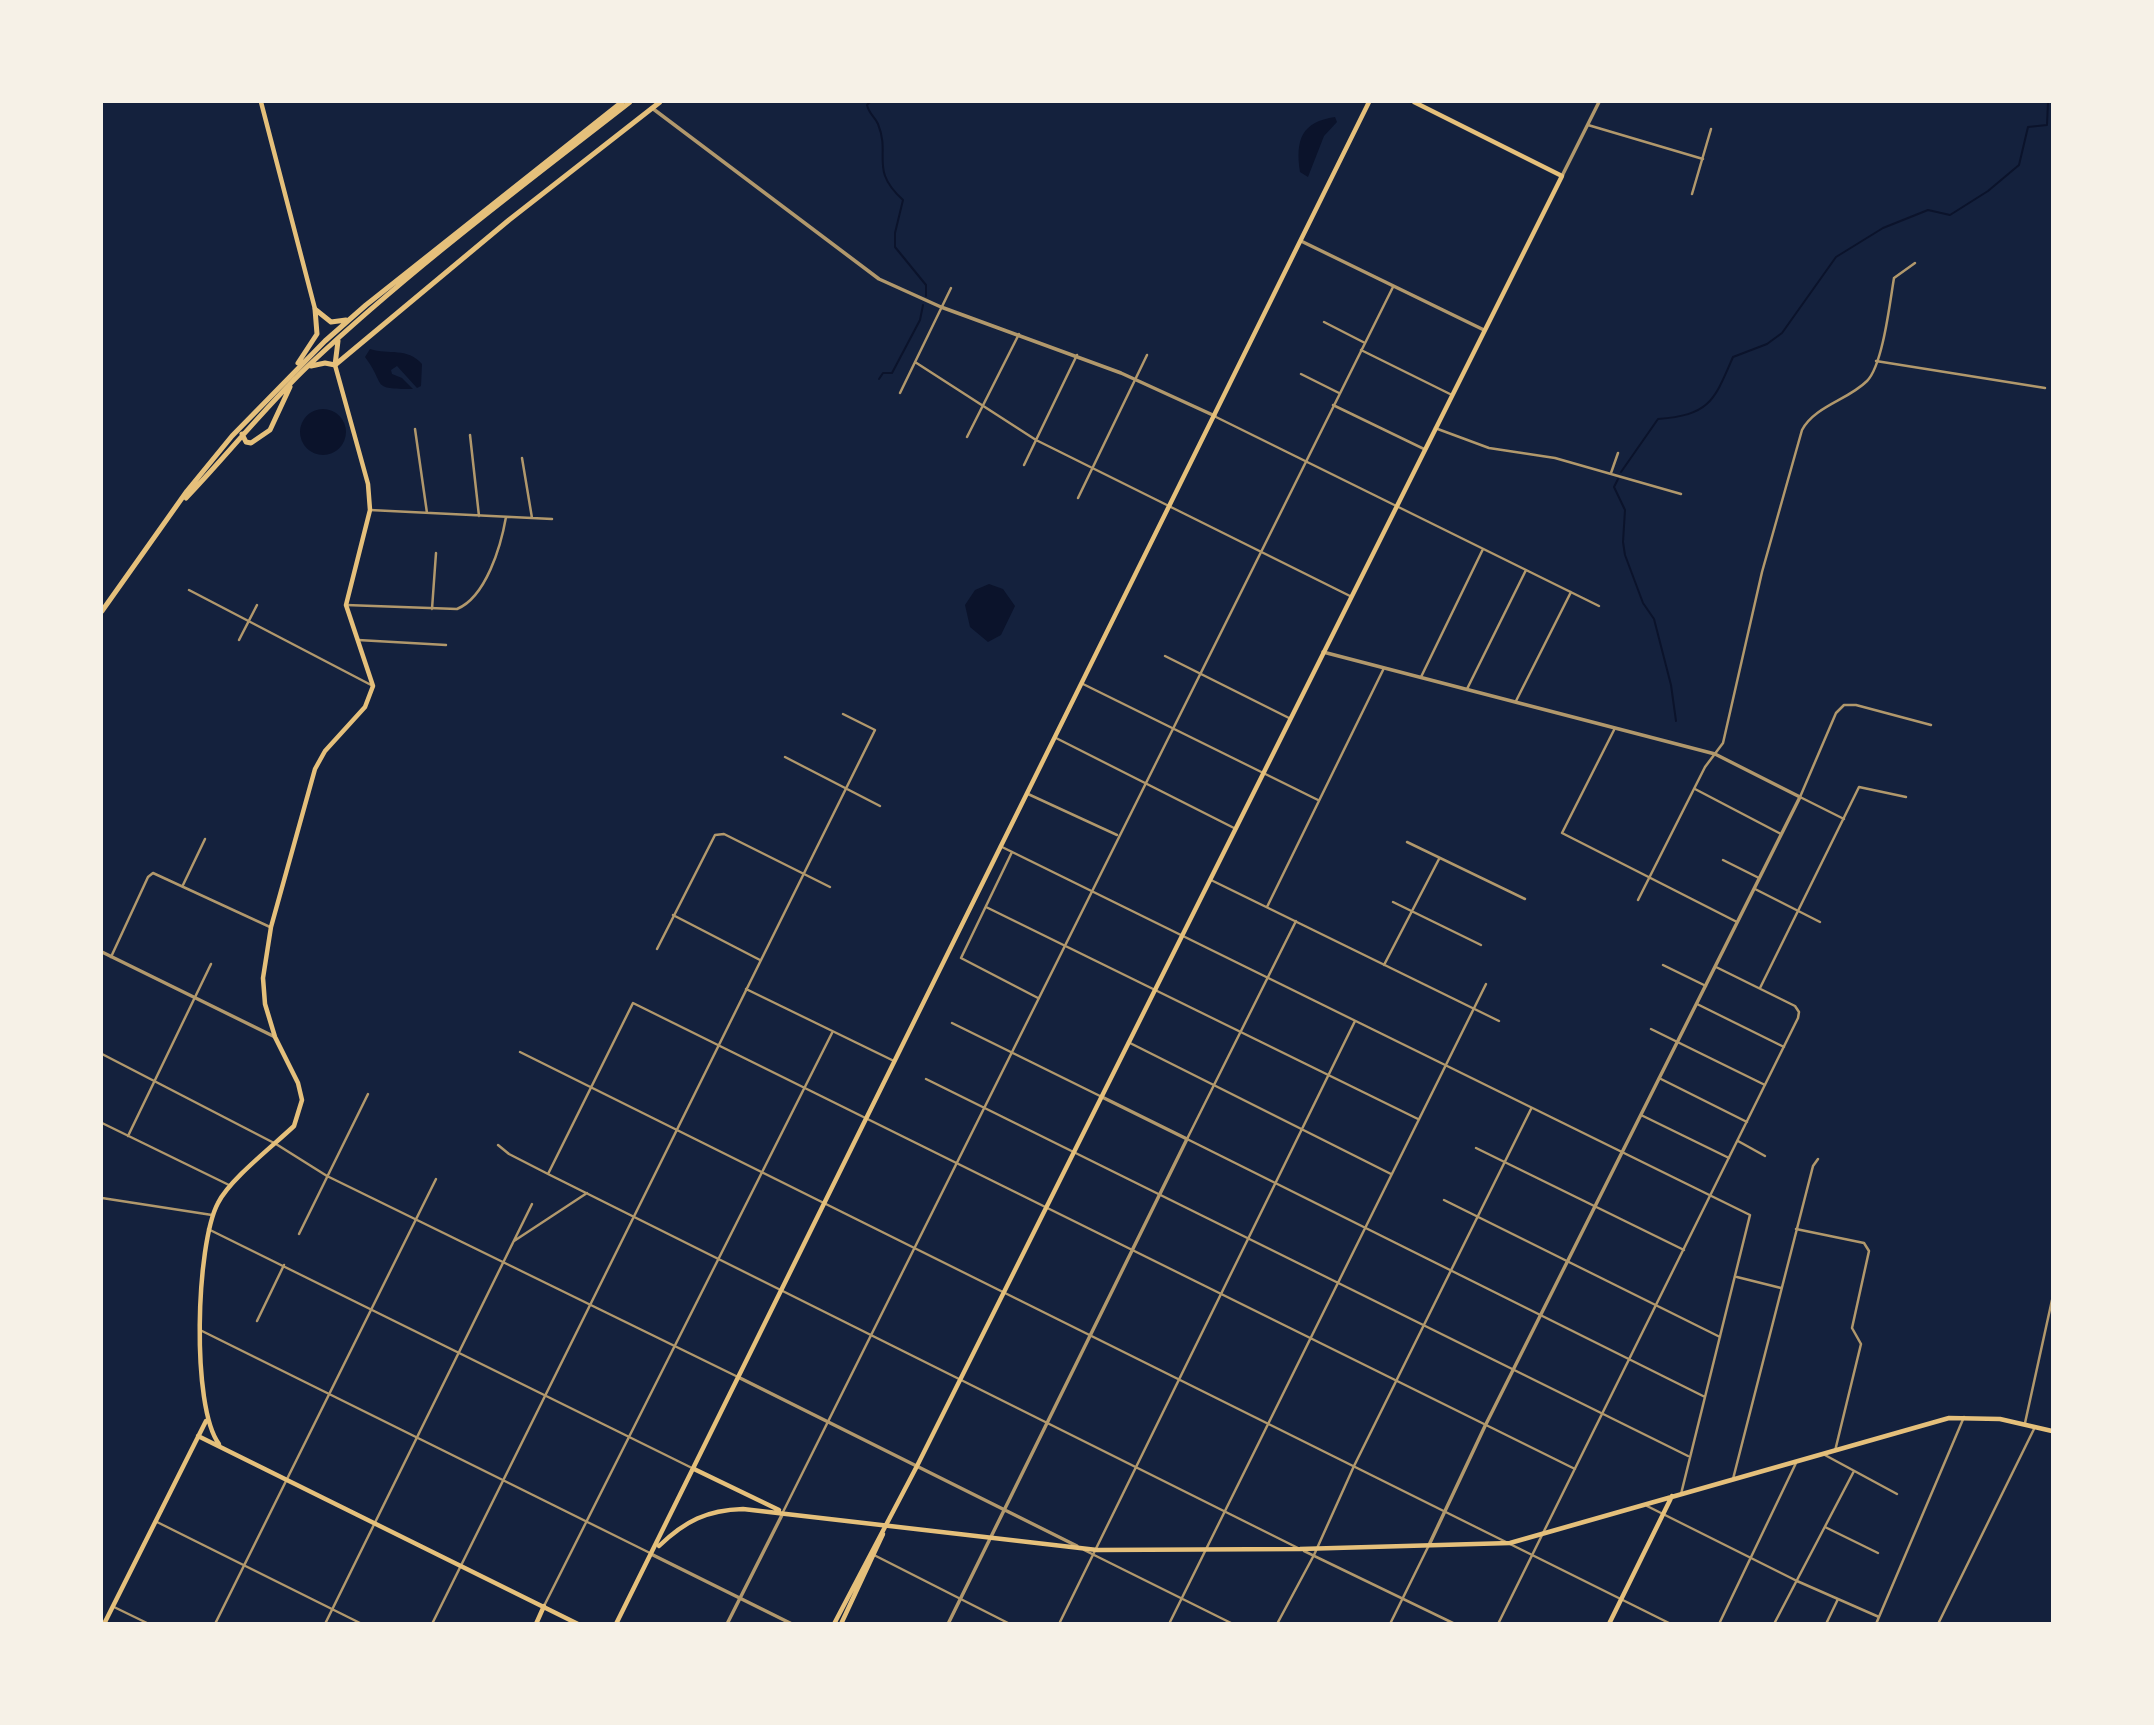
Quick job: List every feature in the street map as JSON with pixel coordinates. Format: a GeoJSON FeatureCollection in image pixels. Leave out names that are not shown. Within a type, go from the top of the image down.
{"type":"FeatureCollection","features":[{"type":"Feature","properties":{"kind":"highway"},"geometry":{"type":"LineString","coordinates":[[102,611],[174,510],[250,417],[292,374],[366,305],[622,102]]}},
{"type":"Feature","properties":{"kind":"highway"},"geometry":{"type":"LineString","coordinates":[[174,510],[242,434],[340,337],[416,271],[630,102]]}},
{"type":"Feature","properties":{"kind":"highway"},"geometry":{"type":"LineString","coordinates":[[306,368],[318,363],[335,365],[509,220],[660,102]]}},
{"type":"Feature","properties":{"kind":"highway"},"geometry":{"type":"LineString","coordinates":[[315,309],[328,320],[337,323],[366,305]]}},
{"type":"Feature","properties":{"kind":"highway"},"geometry":{"type":"LineString","coordinates":[[292,374],[317,334],[315,309]]}},
{"type":"Feature","properties":{"kind":"highway"},"geometry":{"type":"LineString","coordinates":[[335,365],[335,350],[340,337]]}},
{"type":"Feature","properties":{"kind":"highway"},"geometry":{"type":"LineString","coordinates":[[242,434],[246,442],[251,443],[270,430],[292,383]]}},
{"type":"Feature","properties":{"kind":"highway"},"geometry":{"type":"LineString","coordinates":[[242,434],[250,417]]}},
{"type":"Feature","properties":{"kind":"main road"},"geometry":{"type":"LineString","coordinates":[[261,102],[315,309]]}},
{"type":"Feature","properties":{"kind":"main road"},"geometry":{"type":"LineString","coordinates":[[617,1623],[656,1549],[824,1202],[868,1119],[1000,846],[1083,684],[1369,102]]}},
{"type":"Feature","properties":{"kind":"main road"},"geometry":{"type":"LineString","coordinates":[[834,1623],[917,1466],[1261,773],[1562,176],[1414,102]]}},
{"type":"Feature","properties":{"kind":"main road"},"geometry":{"type":"LineString","coordinates":[[219,1444],[206,1421],[200,1330],[199,1301],[208,1229],[220,1199],[294,1126],[302,1101],[298,1083],[275,1037],[265,1004],[263,978],[271,927],[315,769],[325,751],[365,707],[373,686],[346,606],[370,510],[368,484],[335,365]]}},
{"type":"Feature","properties":{"kind":"main road"},"geometry":{"type":"LineString","coordinates":[[656,1549],[676,1530],[700,1515],[719,1510],[783,1512],[1097,1550],[1300,1549],[1510,1543],[1835,1451],[1920,1424],[1964,1417],[2025,1423],[2053,1431]]}},
{"type":"Feature","properties":{"kind":"main road"},"geometry":{"type":"LineString","coordinates":[[104,1623],[206,1421]]}},
{"type":"Feature","properties":{"kind":"main road"},"geometry":{"type":"LineString","coordinates":[[198,1436],[578,1623]]}},
{"type":"Feature","properties":{"kind":"main road"},"geometry":{"type":"LineString","coordinates":[[694,1469],[783,1512]]}},
{"type":"Feature","properties":{"kind":"main road"},"geometry":{"type":"LineString","coordinates":[[1609,1623],[1672,1496]]}},
{"type":"Feature","properties":{"kind":"main road"},"geometry":{"type":"LineString","coordinates":[[667,1524],[676,1530]]}},
{"type":"Feature","properties":{"kind":"main road"},"geometry":{"type":"LineString","coordinates":[[841,1623],[875,1556],[887,1524]]}},
{"type":"Feature","properties":{"kind":"main road"},"geometry":{"type":"LineString","coordinates":[[536,1623],[544,1606]]}},
{"type":"Feature","properties":{"kind":"street"},"geometry":{"type":"LineString","coordinates":[[1562,176],[1599,102]]}},
{"type":"Feature","properties":{"kind":"street"},"geometry":{"type":"LineString","coordinates":[[652,108],[860,266],[903,292],[1077,355],[1135,379],[1599,606]]}},
{"type":"Feature","properties":{"kind":"street"},"geometry":{"type":"LineString","coordinates":[[1587,125],[1703,159]]}},
{"type":"Feature","properties":{"kind":"street"},"geometry":{"type":"LineString","coordinates":[[1692,194],[1711,130]]}},
{"type":"Feature","properties":{"kind":"street"},"geometry":{"type":"LineString","coordinates":[[1301,241],[1484,331]]}},
{"type":"Feature","properties":{"kind":"street"},"geometry":{"type":"LineString","coordinates":[[1638,900],[1695,789],[1723,743],[1762,572],[1802,430],[1812,417],[1864,384],[1876,361],[1893,301],[1894,278],[1916,263]]}},
{"type":"Feature","properties":{"kind":"street"},"geometry":{"type":"LineString","coordinates":[[727,1623],[1393,286]]}},
{"type":"Feature","properties":{"kind":"street"},"geometry":{"type":"LineString","coordinates":[[900,393],[951,288]]}},
{"type":"Feature","properties":{"kind":"street"},"geometry":{"type":"LineString","coordinates":[[1324,322],[1365,343]]}},
{"type":"Feature","properties":{"kind":"street"},"geometry":{"type":"LineString","coordinates":[[967,436],[1018,334]]}},
{"type":"Feature","properties":{"kind":"street"},"geometry":{"type":"LineString","coordinates":[[1361,350],[1452,395]]}},
{"type":"Feature","properties":{"kind":"street"},"geometry":{"type":"LineString","coordinates":[[1024,465],[1077,355]]}},
{"type":"Feature","properties":{"kind":"street"},"geometry":{"type":"LineString","coordinates":[[1077,498],[1147,355]]}},
{"type":"Feature","properties":{"kind":"street"},"geometry":{"type":"LineString","coordinates":[[1876,361],[2045,388]]}},
{"type":"Feature","properties":{"kind":"street"},"geometry":{"type":"LineString","coordinates":[[915,362],[1037,440],[1350,596]]}},
{"type":"Feature","properties":{"kind":"street"},"geometry":{"type":"LineString","coordinates":[[1301,374],[1339,393]]}},
{"type":"Feature","properties":{"kind":"street"},"geometry":{"type":"LineString","coordinates":[[1334,405],[1424,449]]}},
{"type":"Feature","properties":{"kind":"street"},"geometry":{"type":"LineString","coordinates":[[1435,428],[1489,448],[1555,457],[1681,494]]}},
{"type":"Feature","properties":{"kind":"street"},"geometry":{"type":"LineString","coordinates":[[415,429],[427,513]]}},
{"type":"Feature","properties":{"kind":"street"},"geometry":{"type":"LineString","coordinates":[[470,435],[479,516]]}},
{"type":"Feature","properties":{"kind":"street"},"geometry":{"type":"LineString","coordinates":[[1611,473],[1618,453]]}},
{"type":"Feature","properties":{"kind":"street"},"geometry":{"type":"LineString","coordinates":[[522,458],[532,518]]}},
{"type":"Feature","properties":{"kind":"street"},"geometry":{"type":"LineString","coordinates":[[370,510],[552,519]]}},
{"type":"Feature","properties":{"kind":"street"},"geometry":{"type":"LineString","coordinates":[[346,606],[457,610],[466,606],[497,557],[506,517]]}},
{"type":"Feature","properties":{"kind":"street"},"geometry":{"type":"LineString","coordinates":[[1421,677],[1483,549]]}},
{"type":"Feature","properties":{"kind":"street"},"geometry":{"type":"LineString","coordinates":[[432,609],[436,553]]}},
{"type":"Feature","properties":{"kind":"street"},"geometry":{"type":"LineString","coordinates":[[1467,689],[1526,570]]}},
{"type":"Feature","properties":{"kind":"street"},"geometry":{"type":"LineString","coordinates":[[190,590],[373,686]]}},
{"type":"Feature","properties":{"kind":"street"},"geometry":{"type":"LineString","coordinates":[[1516,701],[1571,592]]}},
{"type":"Feature","properties":{"kind":"street"},"geometry":{"type":"LineString","coordinates":[[239,640],[257,605]]}},
{"type":"Feature","properties":{"kind":"street"},"geometry":{"type":"LineString","coordinates":[[357,640],[446,645]]}},
{"type":"Feature","properties":{"kind":"street"},"geometry":{"type":"LineString","coordinates":[[1322,652],[1616,726],[1715,754],[1844,819]]}},
{"type":"Feature","properties":{"kind":"street"},"geometry":{"type":"LineString","coordinates":[[1165,656],[1289,718]]}},
{"type":"Feature","properties":{"kind":"street"},"geometry":{"type":"LineString","coordinates":[[1267,907],[1384,668]]}},
{"type":"Feature","properties":{"kind":"street"},"geometry":{"type":"LineString","coordinates":[[1083,684],[1319,800]]}},
{"type":"Feature","properties":{"kind":"street"},"geometry":{"type":"LineString","coordinates":[[1390,1623],[1485,1426],[1516,1370],[1800,797],[1836,713],[1844,705],[1856,705],[1931,725]]}},
{"type":"Feature","properties":{"kind":"street"},"geometry":{"type":"LineString","coordinates":[[432,1623],[876,730],[843,714]]}},
{"type":"Feature","properties":{"kind":"street"},"geometry":{"type":"LineString","coordinates":[[1616,726],[1562,833],[1738,922]]}},
{"type":"Feature","properties":{"kind":"street"},"geometry":{"type":"LineString","coordinates":[[1056,738],[1234,828]]}},
{"type":"Feature","properties":{"kind":"street"},"geometry":{"type":"LineString","coordinates":[[785,757],[880,806]]}},
{"type":"Feature","properties":{"kind":"street"},"geometry":{"type":"LineString","coordinates":[[1760,989],[1859,787],[1906,797]]}},
{"type":"Feature","properties":{"kind":"street"},"geometry":{"type":"LineString","coordinates":[[1695,789],[1781,834]]}},
{"type":"Feature","properties":{"kind":"street"},"geometry":{"type":"LineString","coordinates":[[1028,794],[1119,836]]}},
{"type":"Feature","properties":{"kind":"street"},"geometry":{"type":"LineString","coordinates":[[657,949],[715,835],[724,834],[830,887]]}},
{"type":"Feature","properties":{"kind":"street"},"geometry":{"type":"LineString","coordinates":[[183,885],[205,839]]}},
{"type":"Feature","properties":{"kind":"street"},"geometry":{"type":"LineString","coordinates":[[1407,842],[1525,899]]}},
{"type":"Feature","properties":{"kind":"street"},"geometry":{"type":"LineString","coordinates":[[1000,846],[1750,1215],[1681,1494]]}},
{"type":"Feature","properties":{"kind":"street"},"geometry":{"type":"LineString","coordinates":[[1012,852],[961,956],[962,960],[1038,998]]}},
{"type":"Feature","properties":{"kind":"street"},"geometry":{"type":"LineString","coordinates":[[1384,965],[1439,858]]}},
{"type":"Feature","properties":{"kind":"street"},"geometry":{"type":"LineString","coordinates":[[1723,860],[1759,878]]}},
{"type":"Feature","properties":{"kind":"street"},"geometry":{"type":"LineString","coordinates":[[111,957],[148,877],[153,873],[271,927]]}},
{"type":"Feature","properties":{"kind":"street"},"geometry":{"type":"LineString","coordinates":[[1209,878],[1499,1021]]}},
{"type":"Feature","properties":{"kind":"street"},"geometry":{"type":"LineString","coordinates":[[1754,889],[1820,922]]}},
{"type":"Feature","properties":{"kind":"street"},"geometry":{"type":"LineString","coordinates":[[1393,902],[1481,945]]}},
{"type":"Feature","properties":{"kind":"street"},"geometry":{"type":"LineString","coordinates":[[986,907],[1418,1119]]}},
{"type":"Feature","properties":{"kind":"street"},"geometry":{"type":"LineString","coordinates":[[673,915],[761,960]]}},
{"type":"Feature","properties":{"kind":"street"},"geometry":{"type":"LineString","coordinates":[[948,1623],[1296,921]]}},
{"type":"Feature","properties":{"kind":"street"},"geometry":{"type":"LineString","coordinates":[[102,952],[275,1037]]}},
{"type":"Feature","properties":{"kind":"street"},"geometry":{"type":"LineString","coordinates":[[128,1136],[211,964]]}},
{"type":"Feature","properties":{"kind":"street"},"geometry":{"type":"LineString","coordinates":[[1663,965],[1706,986]]}},
{"type":"Feature","properties":{"kind":"street"},"geometry":{"type":"LineString","coordinates":[[1498,1623],[1604,1414],[1798,1018],[1798,1009],[1716,967]]}},
{"type":"Feature","properties":{"kind":"street"},"geometry":{"type":"LineString","coordinates":[[1169,1623],[1486,984]]}},
{"type":"Feature","properties":{"kind":"street"},"geometry":{"type":"LineString","coordinates":[[746,989],[896,1062]]}},
{"type":"Feature","properties":{"kind":"street"},"geometry":{"type":"LineString","coordinates":[[548,1174],[633,1003],[1575,1469]]}},
{"type":"Feature","properties":{"kind":"street"},"geometry":{"type":"LineString","coordinates":[[1697,1004],[1784,1047]]}},
{"type":"Feature","properties":{"kind":"street"},"geometry":{"type":"LineString","coordinates":[[1059,1623],[1355,1021]]}},
{"type":"Feature","properties":{"kind":"street"},"geometry":{"type":"LineString","coordinates":[[953,1023],[1705,1397]]}},
{"type":"Feature","properties":{"kind":"street"},"geometry":{"type":"LineString","coordinates":[[1651,1029],[1765,1085]]}},
{"type":"Feature","properties":{"kind":"street"},"geometry":{"type":"LineString","coordinates":[[544,1606],[832,1033]]}},
{"type":"Feature","properties":{"kind":"street"},"geometry":{"type":"LineString","coordinates":[[1128,1042],[1391,1174]]}},
{"type":"Feature","properties":{"kind":"street"},"geometry":{"type":"LineString","coordinates":[[520,1052],[1671,1623]]}},
{"type":"Feature","properties":{"kind":"street"},"geometry":{"type":"LineString","coordinates":[[102,1054],[276,1144],[327,1176],[917,1466],[1081,1548],[1093,1557],[1233,1623]]}},
{"type":"Feature","properties":{"kind":"street"},"geometry":{"type":"LineString","coordinates":[[1659,1078],[1747,1122]]}},
{"type":"Feature","properties":{"kind":"street"},"geometry":{"type":"LineString","coordinates":[[926,1079],[1690,1456]]}},
{"type":"Feature","properties":{"kind":"street"},"geometry":{"type":"LineString","coordinates":[[299,1234],[368,1094]]}},
{"type":"Feature","properties":{"kind":"street"},"geometry":{"type":"LineString","coordinates":[[1277,1623],[1314,1555],[1354,1466],[1532,1107]]}},
{"type":"Feature","properties":{"kind":"street"},"geometry":{"type":"LineString","coordinates":[[1641,1115],[1729,1158]]}},
{"type":"Feature","properties":{"kind":"street"},"geometry":{"type":"LineString","coordinates":[[102,1123],[232,1187]]}},
{"type":"Feature","properties":{"kind":"street"},"geometry":{"type":"LineString","coordinates":[[1738,1141],[1765,1156]]}},
{"type":"Feature","properties":{"kind":"street"},"geometry":{"type":"LineString","coordinates":[[498,1145],[509,1154],[548,1174],[1049,1421],[1300,1549],[1455,1623]]}},
{"type":"Feature","properties":{"kind":"street"},"geometry":{"type":"LineString","coordinates":[[1476,1148],[1684,1250]]}},
{"type":"Feature","properties":{"kind":"street"},"geometry":{"type":"LineString","coordinates":[[1733,1479],[1796,1229],[1813,1166],[1818,1159]]}},
{"type":"Feature","properties":{"kind":"street"},"geometry":{"type":"LineString","coordinates":[[215,1623],[436,1180]]}},
{"type":"Feature","properties":{"kind":"street"},"geometry":{"type":"LineString","coordinates":[[512,1242],[587,1193]]}},
{"type":"Feature","properties":{"kind":"street"},"geometry":{"type":"LineString","coordinates":[[102,1198],[212,1216]]}},
{"type":"Feature","properties":{"kind":"street"},"geometry":{"type":"LineString","coordinates":[[1444,1200],[1720,1337]]}},
{"type":"Feature","properties":{"kind":"street"},"geometry":{"type":"LineString","coordinates":[[325,1623],[532,1205]]}},
{"type":"Feature","properties":{"kind":"street"},"geometry":{"type":"LineString","coordinates":[[208,1229],[545,1392],[694,1469]]}},
{"type":"Feature","properties":{"kind":"street"},"geometry":{"type":"LineString","coordinates":[[1796,1229],[1864,1243],[1867,1246],[1868,1255],[1852,1328],[1861,1343],[1835,1451]]}},
{"type":"Feature","properties":{"kind":"street"},"geometry":{"type":"LineString","coordinates":[[257,1321],[284,1265]]}},
{"type":"Feature","properties":{"kind":"street"},"geometry":{"type":"LineString","coordinates":[[1735,1277],[1781,1288]]}},
{"type":"Feature","properties":{"kind":"street"},"geometry":{"type":"LineString","coordinates":[[2025,1423],[2053,1300]]}},
{"type":"Feature","properties":{"kind":"street"},"geometry":{"type":"LineString","coordinates":[[2047,1322],[2053,1323]]}},
{"type":"Feature","properties":{"kind":"street"},"geometry":{"type":"LineString","coordinates":[[200,1330],[792,1623]]}},
{"type":"Feature","properties":{"kind":"street"},"geometry":{"type":"LineString","coordinates":[[1876,1623],[1964,1417]]}},
{"type":"Feature","properties":{"kind":"street"},"geometry":{"type":"LineString","coordinates":[[1938,1623],[2036,1426]]}},
{"type":"Feature","properties":{"kind":"street"},"geometry":{"type":"LineString","coordinates":[[1823,1454],[1897,1494]]}},
{"type":"Feature","properties":{"kind":"street"},"geometry":{"type":"LineString","coordinates":[[1718,1623],[1797,1461]]}},
{"type":"Feature","properties":{"kind":"street"},"geometry":{"type":"LineString","coordinates":[[1774,1623],[1854,1471]]}},
{"type":"Feature","properties":{"kind":"street"},"geometry":{"type":"LineString","coordinates":[[1644,1504],[1797,1581],[1879,1617]]}},
{"type":"Feature","properties":{"kind":"street"},"geometry":{"type":"LineString","coordinates":[[155,1521],[362,1623]]}},
{"type":"Feature","properties":{"kind":"street"},"geometry":{"type":"LineString","coordinates":[[1825,1527],[1878,1553]]}},
{"type":"Feature","properties":{"kind":"street"},"geometry":{"type":"LineString","coordinates":[[869,1553],[1010,1623]]}},
{"type":"Feature","properties":{"kind":"street"},"geometry":{"type":"LineString","coordinates":[[1826,1623],[1838,1599]]}},
{"type":"Feature","properties":{"kind":"street"},"geometry":{"type":"LineString","coordinates":[[113,1606],[149,1623]]}},
{"type":"Feature","properties":{"kind":"water"},"geometry":{"type":"Polygon","coordinates":[[[1335,117],[1337,122],[1324,136],[1308,177],[1300,172],[1299,150],[1303,134],[1315,123],[1335,117]]]}},
{"type":"Feature","properties":{"kind":"water"},"geometry":{"type":"Polygon","coordinates":[[[370,349],[404,353],[416,359],[422,364],[421,386],[417,388],[397,366],[391,370],[392,374],[402,378],[413,389],[384,387],[365,357],[370,349]]]}},
{"type":"Feature","properties":{"kind":"water"},"geometry":{"type":"Polygon","coordinates":[[[323,409],[339,416],[346,432],[339,448],[323,455],[307,448],[300,432],[307,416],[323,409]]]}},
{"type":"Feature","properties":{"kind":"water"},"geometry":{"type":"Polygon","coordinates":[[[989,584],[1003,589],[1015,606],[1001,635],[988,642],[970,627],[965,605],[975,590],[989,584]]]}},
{"type":"Feature","properties":{"kind":"waterway"},"geometry":{"type":"LineString","coordinates":[[870,102],[867,105],[881,135],[887,180],[903,200],[895,233],[895,247],[926,285],[926,296]]}},
{"type":"Feature","properties":{"kind":"waterway"},"geometry":{"type":"LineString","coordinates":[[1621,472],[1658,419],[1689,414],[1700,409],[1715,395],[1733,357],[1767,344],[1782,333],[1836,257],[1883,228],[1928,210],[1950,215],[1988,191],[2019,165],[2028,127],[2047,125],[2048,102]]}},
{"type":"Feature","properties":{"kind":"waterway"},"geometry":{"type":"LineString","coordinates":[[879,379],[883,373],[892,373],[920,320],[923,305]]}},
{"type":"Feature","properties":{"kind":"waterway"},"geometry":{"type":"LineString","coordinates":[[1618,479],[1614,487],[1625,510],[1625,555],[1643,603],[1654,619],[1671,685],[1676,721]]}}]}
